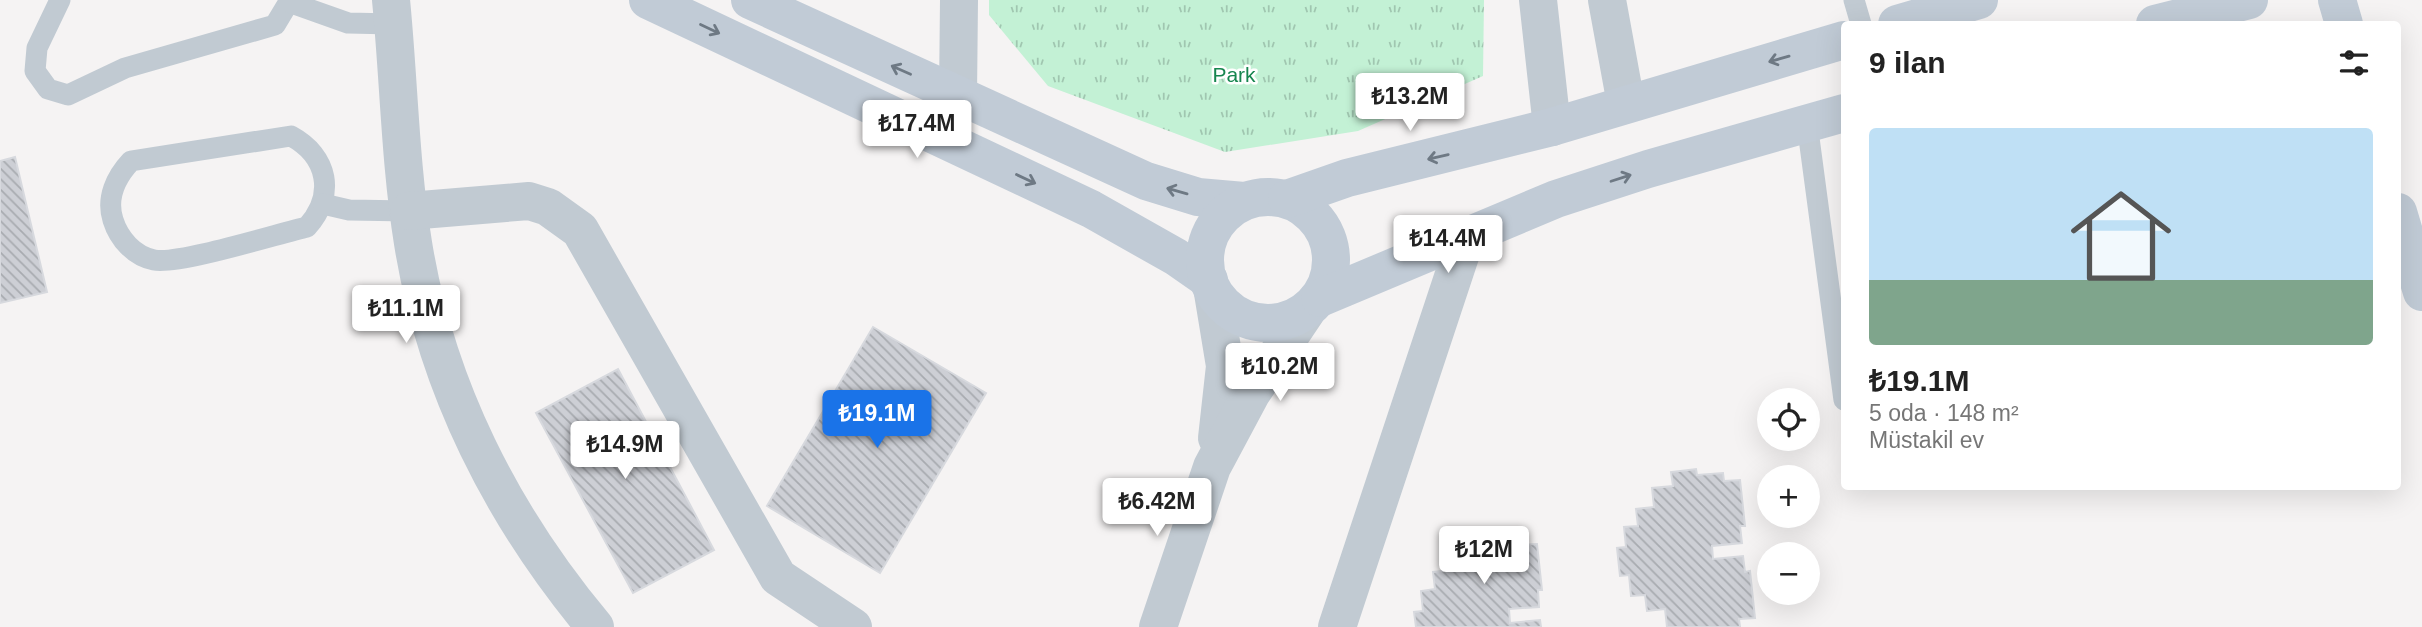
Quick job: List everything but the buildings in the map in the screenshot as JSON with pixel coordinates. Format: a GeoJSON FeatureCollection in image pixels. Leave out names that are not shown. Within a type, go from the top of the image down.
{"type":"FeatureCollection","features":[{"type":"Feature","properties":{"kind":"street"},"geometry":{"type":"LineString","coordinates":[[648,0],[1091,209],[1165,250],[1211,287],[1228,309],[1247,320],[1267,324],[1287,321],[1313,305],[1467,235],[1556,199],[1648,169],[1841,114]]}},
{"type":"Feature","properties":{"kind":"street"},"geometry":{"type":"LineString","coordinates":[[750,0],[1146,181],[1198,197],[1244,201]]}},
{"type":"Feature","properties":{"kind":"street"},"geometry":{"type":"LineString","coordinates":[[958,96],[960,0]]}},
{"type":"Feature","properties":{"kind":"street"},"geometry":{"type":"LineString","coordinates":[[1538,0],[1552,127]]}},
{"type":"Feature","properties":{"kind":"street"},"geometry":{"type":"LineString","coordinates":[[1607,0],[1626,104]]}},
{"type":"Feature","properties":{"kind":"street"},"geometry":{"type":"LineString","coordinates":[[1907,21],[1979,0]]}},
{"type":"Feature","properties":{"kind":"street"},"geometry":{"type":"LineString","coordinates":[[2167,21],[2249,0]]}},
{"type":"Feature","properties":{"kind":"street"},"geometry":{"type":"LineString","coordinates":[[2337,0],[2343,21]]}},
{"type":"Feature","properties":{"kind":"street"},"geometry":{"type":"LineString","coordinates":[[392,12],[409,211],[425,303],[458,406],[506,503],[594,627]]}},
{"type":"Feature","properties":{"kind":"street"},"geometry":{"type":"LineString","coordinates":[[1287,199],[1347,178],[1552,127],[1841,41]]}},
{"type":"Feature","properties":{"kind":"street"},"geometry":{"type":"LineString","coordinates":[[1158,627],[1212,467],[1251,394],[1329,280],[1332,260],[1329,240],[1320,222],[1306,208],[1287,199],[1265,196],[1244,201],[1225,212],[1212,229],[1205,251],[1225,366],[1212,467]]}},
{"type":"Feature","properties":{"kind":"street"},"geometry":{"type":"LineString","coordinates":[[409,211],[529,201],[548,207],[580,230],[778,577],[853,627]]}},
{"type":"Feature","properties":{"kind":"street"},"geometry":{"type":"LineString","coordinates":[[2401,222],[2422,292]]}},
{"type":"Feature","properties":{"kind":"street"},"geometry":{"type":"LineString","coordinates":[[1337,627],[1467,235]]}},
{"type":"Feature","properties":{"kind":"lane"},"geometry":{"type":"LineString","coordinates":[[60,0],[37,48],[34,71],[48,89],[68,95],[125,68],[275,25],[289,1],[348,23],[392,12]]}},
{"type":"Feature","properties":{"kind":"lane"},"geometry":{"type":"LineString","coordinates":[[1854,0],[1860,21]]}},
{"type":"Feature","properties":{"kind":"lane"},"geometry":{"type":"LineString","coordinates":[[1807,123],[1841,378]]}},
{"type":"Feature","properties":{"kind":"lane"},"geometry":{"type":"LineString","coordinates":[[291,136],[313,151],[320,163],[325,183],[323,204],[307,227],[167,262],[152,260],[126,244],[112,217],[110,201],[120,173],[131,161],[291,136]]}},
{"type":"Feature","properties":{"kind":"lane"},"geometry":{"type":"LineString","coordinates":[[323,204],[349,210],[409,211]]}},
{"type":"Feature","properties":{"kind":"green space","name":"Park"},"geometry":{"type":"Polygon","coordinates":[[[989,0],[1484,0],[1483,76],[1358,131],[1225,152],[1048,86],[989,15],[989,0]]]}}]}
